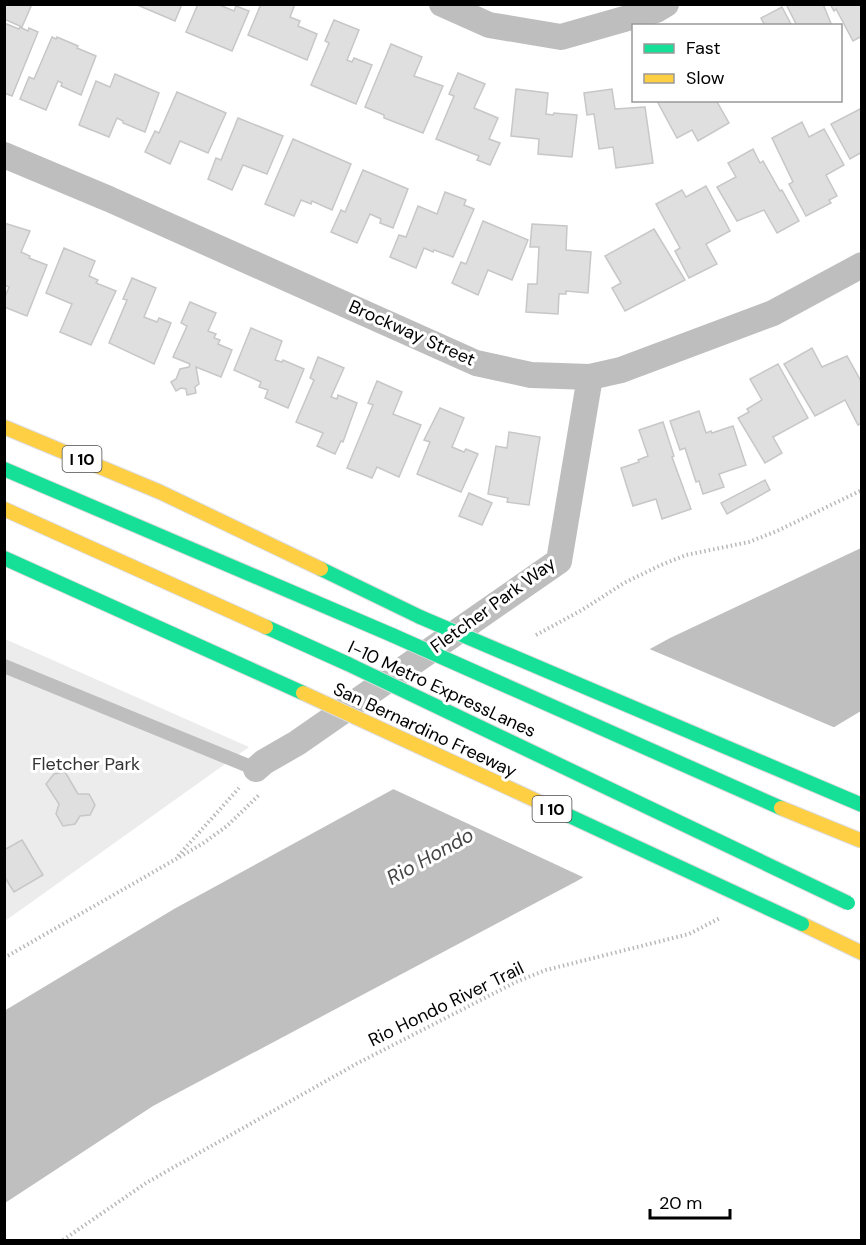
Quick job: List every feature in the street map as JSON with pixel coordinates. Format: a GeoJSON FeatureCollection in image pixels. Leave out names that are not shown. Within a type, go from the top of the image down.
{"type":"FeatureCollection","features":[{"type":"Feature","properties":{"kind":"highway","name":"I 10"},"geometry":{"type":"LineString","coordinates":[[4,426],[160,492],[420,617],[861,805]]}},
{"type":"Feature","properties":{"kind":"highway","name":"I-10 Metro ExpressLanes"},"geometry":{"type":"LineString","coordinates":[[4,469],[392,635],[749,795],[861,841]]}},
{"type":"Feature","properties":{"kind":"highway","name":"I-10 Metro ExpressLanes"},"geometry":{"type":"LineString","coordinates":[[4,509],[348,664],[861,909]]}},
{"type":"Feature","properties":{"kind":"highway","name":"San Bernardino Freeway"},"geometry":{"type":"LineString","coordinates":[[4,558],[303,693],[861,953]]}},
{"type":"Feature","properties":{"kind":"highway"},"geometry":{"type":"LineString","coordinates":[[96,600],[155,610]]}},
{"type":"Feature","properties":{"kind":"highway"},"geometry":{"type":"LineString","coordinates":[[213,619],[271,629]]}},
{"type":"Feature","properties":{"kind":"street"},"geometry":{"type":"LineString","coordinates":[[442,4],[489,25],[561,38],[656,10],[666,4]]}},
{"type":"Feature","properties":{"kind":"street","name":"Brockway Street"},"geometry":{"type":"LineString","coordinates":[[4,155],[109,199],[476,363],[531,375],[590,377],[621,370],[773,313],[861,265]]}},
{"type":"Feature","properties":{"kind":"street","name":"Fletcher Park Way"},"geometry":{"type":"LineString","coordinates":[[256,769],[559,561],[590,377]]}},
{"type":"Feature","properties":{"kind":"lane"},"geometry":{"type":"LineString","coordinates":[[4,666],[256,769]]}},
{"type":"Feature","properties":{"kind":"path"},"geometry":{"type":"LineString","coordinates":[[176,859],[256,769]]}},
{"type":"Feature","properties":{"kind":"path","name":"Rio Hondo River Trail"},"geometry":{"type":"LineString","coordinates":[[63,1240],[156,1178],[356,1064],[516,982],[546,970],[689,934],[729,913]]}},
{"type":"Feature","properties":{"kind":"green space","name":"Fletcher Park"},"geometry":{"type":"Polygon","coordinates":[[[5,639],[249,747],[5,921],[5,639]]]}},
{"type":"Feature","properties":{"kind":"water","name":"Rio Hondo"},"geometry":{"type":"Polygon","coordinates":[[[861,548],[861,711],[577,881],[153,1106],[5,1203],[4,1011],[174,909],[670,638],[861,548]]]}},
{"type":"Feature","properties":{"kind":"pier"},"geometry":{"type":"Polygon","coordinates":[[[647,648],[838,729],[587,879],[391,788],[647,648]]]}},
{"type":"Feature","properties":{"kind":"building"},"geometry":{"type":"Polygon","coordinates":[[[4,4],[32,4],[22,27],[4,19],[4,4]]]}},
{"type":"Feature","properties":{"kind":"building"},"geometry":{"type":"Polygon","coordinates":[[[135,4],[182,4],[175,21],[135,4]]]}},
{"type":"Feature","properties":{"kind":"building"},"geometry":{"type":"Polygon","coordinates":[[[198,4],[223,4],[222,6],[234,11],[236,6],[249,11],[232,51],[186,32],[198,4]]]}},
{"type":"Feature","properties":{"kind":"building"},"geometry":{"type":"Polygon","coordinates":[[[261,4],[295,4],[290,17],[300,21],[298,26],[317,34],[307,60],[248,35],[261,4]]]}},
{"type":"Feature","properties":{"kind":"building"},"geometry":{"type":"Polygon","coordinates":[[[786,4],[823,4],[831,24],[796,24],[786,4]]]}},
{"type":"Feature","properties":{"kind":"building"},"geometry":{"type":"Polygon","coordinates":[[[830,4],[862,4],[862,36],[853,41],[836,9],[834,11],[830,4]]]}},
{"type":"Feature","properties":{"kind":"building"},"geometry":{"type":"Polygon","coordinates":[[[782,7],[791,24],[764,24],[761,18],[782,7]]]}},
{"type":"Feature","properties":{"kind":"building"},"geometry":{"type":"Polygon","coordinates":[[[334,20],[359,30],[347,60],[352,62],[354,58],[372,65],[356,104],[311,85],[329,43],[325,41],[334,20]]]}},
{"type":"Feature","properties":{"kind":"building"},"geometry":{"type":"Polygon","coordinates":[[[4,23],[19,29],[20,27],[28,31],[29,28],[38,32],[12,96],[4,93],[4,23]]]}},
{"type":"Feature","properties":{"kind":"building"},"geometry":{"type":"Polygon","coordinates":[[[52,37],[78,46],[77,48],[96,56],[81,95],[61,86],[62,83],[58,81],[46,110],[20,99],[29,77],[34,79],[52,37]]]}},
{"type":"Feature","properties":{"kind":"building"},"geometry":{"type":"Polygon","coordinates":[[[391,44],[422,57],[414,76],[443,86],[423,133],[384,118],[384,115],[365,107],[391,44]]]}},
{"type":"Feature","properties":{"kind":"building"},"geometry":{"type":"Polygon","coordinates":[[[458,73],[485,84],[474,108],[498,118],[489,139],[500,143],[490,165],[477,160],[479,156],[436,139],[454,96],[449,94],[458,73]]]}},
{"type":"Feature","properties":{"kind":"building"},"geometry":{"type":"Polygon","coordinates":[[[115,74],[159,93],[145,132],[117,118],[109,137],[79,125],[96,81],[110,87],[115,74]]]}},
{"type":"Feature","properties":{"kind":"building"},"geometry":{"type":"Polygon","coordinates":[[[516,89],[548,93],[546,114],[577,115],[572,157],[538,154],[539,139],[511,136],[516,89]]]}},
{"type":"Feature","properties":{"kind":"building"},"geometry":{"type":"Polygon","coordinates":[[[612,89],[615,109],[645,107],[653,163],[616,168],[613,147],[599,149],[594,114],[587,115],[584,93],[612,89]]]}},
{"type":"Feature","properties":{"kind":"building"},"geometry":{"type":"Polygon","coordinates":[[[177,92],[226,113],[208,153],[180,141],[170,164],[145,152],[155,131],[159,133],[177,92]]]}},
{"type":"Feature","properties":{"kind":"building"},"geometry":{"type":"Polygon","coordinates":[[[658,102],[717,102],[729,123],[698,141],[692,130],[677,138],[658,102]]]}},
{"type":"Feature","properties":{"kind":"building"},"geometry":{"type":"Polygon","coordinates":[[[862,108],[862,152],[850,159],[831,124],[862,108]]]}},
{"type":"Feature","properties":{"kind":"building"},"geometry":{"type":"Polygon","coordinates":[[[238,118],[283,136],[267,174],[243,165],[232,190],[208,179],[216,158],[221,160],[238,118]]]}},
{"type":"Feature","properties":{"kind":"building"},"geometry":{"type":"Polygon","coordinates":[[[802,122],[809,137],[824,129],[844,165],[826,175],[837,196],[829,200],[831,203],[806,216],[789,184],[793,182],[772,138],[802,122]]]}},
{"type":"Feature","properties":{"kind":"building"},"geometry":{"type":"Polygon","coordinates":[[[293,139],[351,164],[332,210],[312,201],[311,204],[301,200],[294,216],[265,204],[293,139]]]}},
{"type":"Feature","properties":{"kind":"building"},"geometry":{"type":"Polygon","coordinates":[[[753,149],[760,163],[763,161],[780,191],[782,190],[799,221],[777,233],[764,210],[737,221],[717,187],[736,177],[728,163],[753,149]]]}},
{"type":"Feature","properties":{"kind":"building"},"geometry":{"type":"Polygon","coordinates":[[[363,170],[408,189],[393,228],[380,223],[381,219],[370,214],[357,243],[331,232],[341,210],[345,212],[363,170]]]}},
{"type":"Feature","properties":{"kind":"building"},"geometry":{"type":"Polygon","coordinates":[[[706,186],[730,231],[706,244],[717,264],[689,278],[675,251],[680,248],[656,204],[682,190],[686,197],[706,186]]]}},
{"type":"Feature","properties":{"kind":"building"},"geometry":{"type":"Polygon","coordinates":[[[445,192],[466,200],[464,205],[474,209],[453,257],[424,248],[416,268],[390,257],[399,235],[406,237],[418,206],[437,214],[445,192]]]}},
{"type":"Feature","properties":{"kind":"building"},"geometry":{"type":"Polygon","coordinates":[[[483,221],[528,240],[512,280],[488,270],[478,295],[452,283],[461,262],[466,264],[483,221]]]}},
{"type":"Feature","properties":{"kind":"building"},"geometry":{"type":"Polygon","coordinates":[[[4,223],[30,231],[21,252],[47,265],[27,316],[4,307],[4,299],[9,287],[4,285],[4,223]]]}},
{"type":"Feature","properties":{"kind":"building"},"geometry":{"type":"Polygon","coordinates":[[[532,224],[567,226],[566,250],[591,252],[588,293],[566,291],[566,294],[559,294],[558,314],[526,312],[528,284],[537,284],[539,247],[530,247],[532,224]]]}},
{"type":"Feature","properties":{"kind":"building"},"geometry":{"type":"Polygon","coordinates":[[[654,229],[685,280],[625,311],[612,288],[621,283],[605,256],[654,229]]]}},
{"type":"Feature","properties":{"kind":"building"},"geometry":{"type":"Polygon","coordinates":[[[64,248],[95,261],[89,276],[98,280],[96,283],[116,291],[91,345],[60,332],[72,304],[46,293],[64,248]]]}},
{"type":"Feature","properties":{"kind":"building"},"geometry":{"type":"Polygon","coordinates":[[[132,278],[156,288],[144,317],[157,322],[159,318],[171,323],[154,364],[109,343],[127,300],[123,299],[132,278]]]}},
{"type":"Feature","properties":{"kind":"building"},"geometry":{"type":"Polygon","coordinates":[[[190,302],[216,313],[208,331],[216,334],[214,338],[220,340],[218,344],[232,350],[221,377],[196,367],[199,384],[195,387],[196,393],[187,395],[186,389],[181,388],[176,391],[171,382],[176,379],[180,369],[189,367],[190,364],[173,357],[187,326],[181,323],[190,302]]]}},
{"type":"Feature","properties":{"kind":"building"},"geometry":{"type":"Polygon","coordinates":[[[251,328],[282,341],[275,360],[282,362],[283,360],[304,369],[288,408],[265,398],[268,390],[259,387],[261,382],[234,370],[251,328]]]}},
{"type":"Feature","properties":{"kind":"building"},"geometry":{"type":"Polygon","coordinates":[[[812,348],[822,367],[847,356],[862,383],[862,423],[858,425],[845,400],[815,416],[784,364],[812,348]]]}},
{"type":"Feature","properties":{"kind":"building"},"geometry":{"type":"Polygon","coordinates":[[[318,357],[344,368],[331,397],[337,399],[338,395],[357,403],[343,442],[341,441],[335,454],[317,446],[323,433],[296,422],[314,380],[310,378],[318,357]]]}},
{"type":"Feature","properties":{"kind":"building"},"geometry":{"type":"Polygon","coordinates":[[[778,364],[808,418],[773,437],[782,453],[765,463],[738,418],[762,400],[750,379],[778,364]]]}},
{"type":"Feature","properties":{"kind":"building"},"geometry":{"type":"Polygon","coordinates":[[[377,381],[402,392],[393,414],[421,425],[399,477],[377,467],[372,478],[347,468],[373,405],[368,403],[377,381]]]}},
{"type":"Feature","properties":{"kind":"building"},"geometry":{"type":"Polygon","coordinates":[[[440,408],[464,418],[452,447],[478,454],[461,492],[417,474],[430,442],[424,440],[440,408]]]}},
{"type":"Feature","properties":{"kind":"building"},"geometry":{"type":"Polygon","coordinates":[[[699,411],[706,433],[733,426],[746,465],[719,474],[724,487],[703,494],[699,481],[696,482],[685,448],[680,450],[670,421],[699,411]]]}},
{"type":"Feature","properties":{"kind":"building"},"geometry":{"type":"Polygon","coordinates":[[[663,422],[674,456],[672,457],[691,509],[662,519],[656,499],[633,506],[621,468],[639,462],[638,460],[648,456],[639,430],[663,422]]]}},
{"type":"Feature","properties":{"kind":"building"},"geometry":{"type":"Polygon","coordinates":[[[509,432],[540,437],[529,505],[507,502],[508,498],[488,494],[496,446],[507,448],[509,432]]]}},
{"type":"Feature","properties":{"kind":"building"},"geometry":{"type":"Polygon","coordinates":[[[765,480],[770,490],[727,514],[721,503],[765,480]]]}},
{"type":"Feature","properties":{"kind":"building"},"geometry":{"type":"Polygon","coordinates":[[[469,493],[492,503],[482,525],[459,516],[469,493]]]}},
{"type":"Feature","properties":{"kind":"building"},"geometry":{"type":"Polygon","coordinates":[[[65,772],[78,794],[89,794],[95,805],[90,815],[80,816],[75,824],[63,826],[56,814],[59,804],[46,784],[54,774],[65,772]]]}},
{"type":"Feature","properties":{"kind":"building"},"geometry":{"type":"Polygon","coordinates":[[[22,840],[43,875],[14,892],[4,876],[4,850],[22,840]]]}},
{"type":"Feature","properties":{"kind":"traffic: fast"},"geometry":{"type":"LineString","coordinates":[[4,469],[392,635]]}},
{"type":"Feature","properties":{"kind":"traffic: fast"},"geometry":{"type":"LineString","coordinates":[[4,558],[303,693]]}},
{"type":"Feature","properties":{"kind":"traffic: fast"},"geometry":{"type":"LineString","coordinates":[[321,569],[420,617]]}},
{"type":"Feature","properties":{"kind":"traffic: fast"},"geometry":{"type":"LineString","coordinates":[[420,617],[862,805]]}},
{"type":"Feature","properties":{"kind":"traffic: fast"},"geometry":{"type":"LineString","coordinates":[[266,627],[348,664]]}},
{"type":"Feature","properties":{"kind":"traffic: fast"},"geometry":{"type":"LineString","coordinates":[[392,635],[781,808]]}},
{"type":"Feature","properties":{"kind":"traffic: fast"},"geometry":{"type":"LineString","coordinates":[[348,664],[848,903]]}},
{"type":"Feature","properties":{"kind":"traffic: fast"},"geometry":{"type":"LineString","coordinates":[[563,813],[802,924]]}},
{"type":"Feature","properties":{"kind":"traffic: slow"},"geometry":{"type":"LineString","coordinates":[[4,427],[160,492],[321,569]]}},
{"type":"Feature","properties":{"kind":"traffic: slow"},"geometry":{"type":"LineString","coordinates":[[4,509],[266,627]]}},
{"type":"Feature","properties":{"kind":"traffic: slow"},"geometry":{"type":"LineString","coordinates":[[303,693],[563,813]]}},
{"type":"Feature","properties":{"kind":"traffic: slow"},"geometry":{"type":"LineString","coordinates":[[781,808],[862,841]]}},
{"type":"Feature","properties":{"kind":"traffic: slow"},"geometry":{"type":"LineString","coordinates":[[802,924],[862,953]]}}]}
